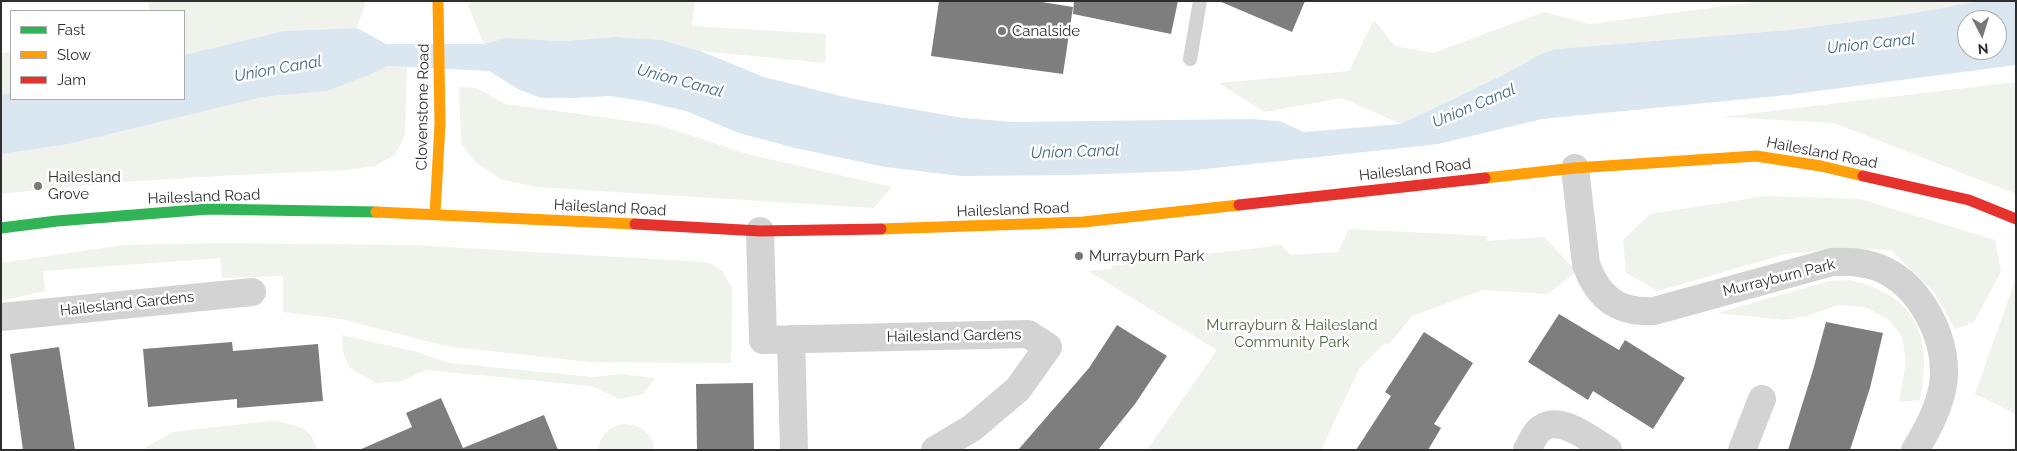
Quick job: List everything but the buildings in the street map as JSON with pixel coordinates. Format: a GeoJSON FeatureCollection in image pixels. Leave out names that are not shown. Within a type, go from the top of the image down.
{"type":"FeatureCollection","features":[{"type":"Feature","properties":{"kind":"street","name":"Clovenstone Road"},"geometry":{"type":"LineString","coordinates":[[435,214],[440,124],[438,1]]}},
{"type":"Feature","properties":{"kind":"street","name":"Hailesland Road"},"geometry":{"type":"LineString","coordinates":[[1,228],[67,220],[209,209],[326,210],[435,214],[760,231],[972,227],[1083,222],[1575,168],[1756,156],[1821,166],[1969,200],[2016,219]]}},
{"type":"Feature","properties":{"kind":"street","name":"Murrayburn Park"},"geometry":{"type":"LineString","coordinates":[[1575,168],[1586,264],[1591,279],[1601,293],[1626,309],[1640,312],[1654,311],[1832,262],[1849,261],[1867,264],[1884,270],[1902,281],[1918,297],[1932,322],[1942,350],[1944,376],[1940,400],[1915,450]]}},
{"type":"Feature","properties":{"kind":"street","name":"Hailesland Gardens"},"geometry":{"type":"LineString","coordinates":[[760,231],[763,340],[1028,334],[1048,347],[1018,389],[972,428],[935,450]]}},
{"type":"Feature","properties":{"kind":"street","name":"Hailesland Gardens"},"geometry":{"type":"LineString","coordinates":[[1,316],[252,292]]}},
{"type":"Feature","properties":{"kind":"street"},"geometry":{"type":"LineString","coordinates":[[791,339],[794,450]]}},
{"type":"Feature","properties":{"kind":"street"},"geometry":{"type":"LineString","coordinates":[[1742,450],[1762,399]]}},
{"type":"Feature","properties":{"kind":"street"},"geometry":{"type":"LineString","coordinates":[[1526,450],[1540,429],[1551,423],[1562,423],[1608,450]]}},
{"type":"Feature","properties":{"kind":"lane"},"geometry":{"type":"LineString","coordinates":[[1190,59],[1200,1]]}},
{"type":"Feature","properties":{"kind":"green space"},"geometry":{"type":"Polygon","coordinates":[[[148,1],[366,1],[357,28],[283,31],[185,55],[185,10],[149,10],[148,1]]]}},
{"type":"Feature","properties":{"kind":"green space"},"geometry":{"type":"Polygon","coordinates":[[[472,1],[695,1],[692,26],[826,34],[825,63],[700,51],[662,40],[616,37],[562,41],[506,38],[484,44],[468,6],[472,1]]]}},
{"type":"Feature","properties":{"kind":"green space"},"geometry":{"type":"Polygon","coordinates":[[[1763,1],[1980,1],[1897,16],[1789,30],[1555,49],[1543,53],[1501,76],[1401,124],[1342,98],[1264,112],[1219,83],[1349,71],[1374,20],[1395,46],[1433,53],[1544,12],[1590,24],[1763,1]]]}},
{"type":"Feature","properties":{"kind":"green space"},"geometry":{"type":"Polygon","coordinates":[[[10,51],[10,93],[1,95],[1,54],[10,51]]]}},
{"type":"Feature","properties":{"kind":"green space"},"geometry":{"type":"Polygon","coordinates":[[[387,66],[407,67],[405,135],[395,155],[375,166],[348,170],[131,182],[1,194],[1,154],[69,144],[263,97],[327,91],[387,66]]]}},
{"type":"Feature","properties":{"kind":"green space"},"geometry":{"type":"Polygon","coordinates":[[[2016,82],[2016,194],[1834,123],[1721,117],[2016,82]]]}},
{"type":"Feature","properties":{"kind":"green space"},"geometry":{"type":"Polygon","coordinates":[[[459,87],[476,88],[506,104],[659,125],[747,154],[892,187],[874,208],[535,187],[501,179],[475,162],[461,143],[459,87]]]}},
{"type":"Feature","properties":{"kind":"green space"},"geometry":{"type":"Polygon","coordinates":[[[1766,196],[1861,199],[1995,240],[2001,272],[1974,322],[1955,329],[1934,292],[1891,250],[1838,249],[1786,254],[1658,291],[1626,273],[1623,240],[1650,214],[1766,196]]]}},
{"type":"Feature","properties":{"kind":"green space","name":"Murrayburn & Hailesland Community Park"},"geometry":{"type":"Polygon","coordinates":[[[1349,229],[1488,236],[1487,241],[1544,237],[1577,272],[1547,294],[1483,290],[1412,316],[1390,343],[1383,345],[1359,369],[1321,450],[1147,450],[1217,350],[1088,271],[1112,269],[1111,266],[1281,245],[1291,255],[1338,252],[1349,229]]]}},
{"type":"Feature","properties":{"kind":"green space"},"geometry":{"type":"Polygon","coordinates":[[[220,243],[412,245],[705,262],[714,265],[723,272],[732,288],[731,363],[590,362],[445,346],[341,319],[283,312],[283,276],[222,278],[220,258],[43,271],[45,291],[1,301],[1,263],[123,245],[220,243]]]}},
{"type":"Feature","properties":{"kind":"green space"},"geometry":{"type":"Polygon","coordinates":[[[2016,278],[2016,414],[1975,394],[2016,278]]]}},
{"type":"Feature","properties":{"kind":"green space"},"geometry":{"type":"Polygon","coordinates":[[[1850,280],[1873,287],[1891,296],[1905,308],[1915,322],[1921,338],[1924,357],[1920,400],[1899,402],[1906,361],[1902,337],[1888,319],[1865,307],[1838,305],[1807,316],[1784,320],[1717,313],[1829,281],[1850,280]]]}},
{"type":"Feature","properties":{"kind":"green space"},"geometry":{"type":"Polygon","coordinates":[[[342,335],[417,352],[449,363],[593,377],[620,374],[655,378],[643,394],[620,399],[591,386],[426,370],[402,381],[376,383],[350,368],[343,352],[342,335]]]}},
{"type":"Feature","properties":{"kind":"green space"},"geometry":{"type":"Polygon","coordinates":[[[271,421],[300,427],[311,435],[317,450],[144,450],[173,432],[271,421]]]}},
{"type":"Feature","properties":{"kind":"green space"},"geometry":{"type":"Polygon","coordinates":[[[622,424],[639,427],[644,430],[651,438],[654,450],[598,450],[603,436],[622,424]]]}},
{"type":"Feature","properties":{"kind":"water","name":"Union Canal"},"geometry":{"type":"Polygon","coordinates":[[[1980,1],[2016,1],[2016,65],[1787,95],[1542,119],[1438,144],[1186,171],[961,176],[885,167],[795,148],[739,133],[686,111],[643,101],[610,96],[541,98],[518,89],[489,71],[387,66],[327,91],[263,97],[69,144],[1,154],[1,95],[10,93],[10,100],[185,100],[185,55],[283,31],[357,28],[386,44],[484,44],[506,38],[562,41],[616,37],[662,40],[700,51],[764,77],[849,98],[963,118],[1015,122],[1250,119],[1280,121],[1304,132],[1401,124],[1501,76],[1543,53],[1555,49],[1789,30],[1897,16],[1980,1]]]}},
{"type":"Feature","properties":{"kind":"traffic: fast"},"geometry":{"type":"LineString","coordinates":[[1,228],[57,221],[209,209],[376,212]]}},
{"type":"Feature","properties":{"kind":"traffic: slow"},"geometry":{"type":"LineString","coordinates":[[435,214],[440,124],[438,1]]}},
{"type":"Feature","properties":{"kind":"traffic: slow"},"geometry":{"type":"LineString","coordinates":[[1485,178],[1575,168],[1756,156],[1821,166],[1863,176]]}},
{"type":"Feature","properties":{"kind":"traffic: slow"},"geometry":{"type":"LineString","coordinates":[[881,229],[1083,222],[1239,205]]}},
{"type":"Feature","properties":{"kind":"traffic: slow"},"geometry":{"type":"LineString","coordinates":[[376,212],[635,224]]}},
{"type":"Feature","properties":{"kind":"traffic: jam"},"geometry":{"type":"LineString","coordinates":[[1863,176],[1969,200],[2016,219]]}},
{"type":"Feature","properties":{"kind":"traffic: jam"},"geometry":{"type":"LineString","coordinates":[[1239,205],[1485,178]]}},
{"type":"Feature","properties":{"kind":"traffic: jam"},"geometry":{"type":"LineString","coordinates":[[635,224],[760,231],[881,229]]}},
{"type":"Feature","properties":{"kind":"place","name":"Canalside"},"geometry":{"type":"Point","coordinates":[1002,31]}},
{"type":"Feature","properties":{"kind":"place","name":"Hailesland Grove"},"geometry":{"type":"Point","coordinates":[38,186]}},
{"type":"Feature","properties":{"kind":"place","name":"Murrayburn Park"},"geometry":{"type":"Point","coordinates":[1079,256]}}]}
